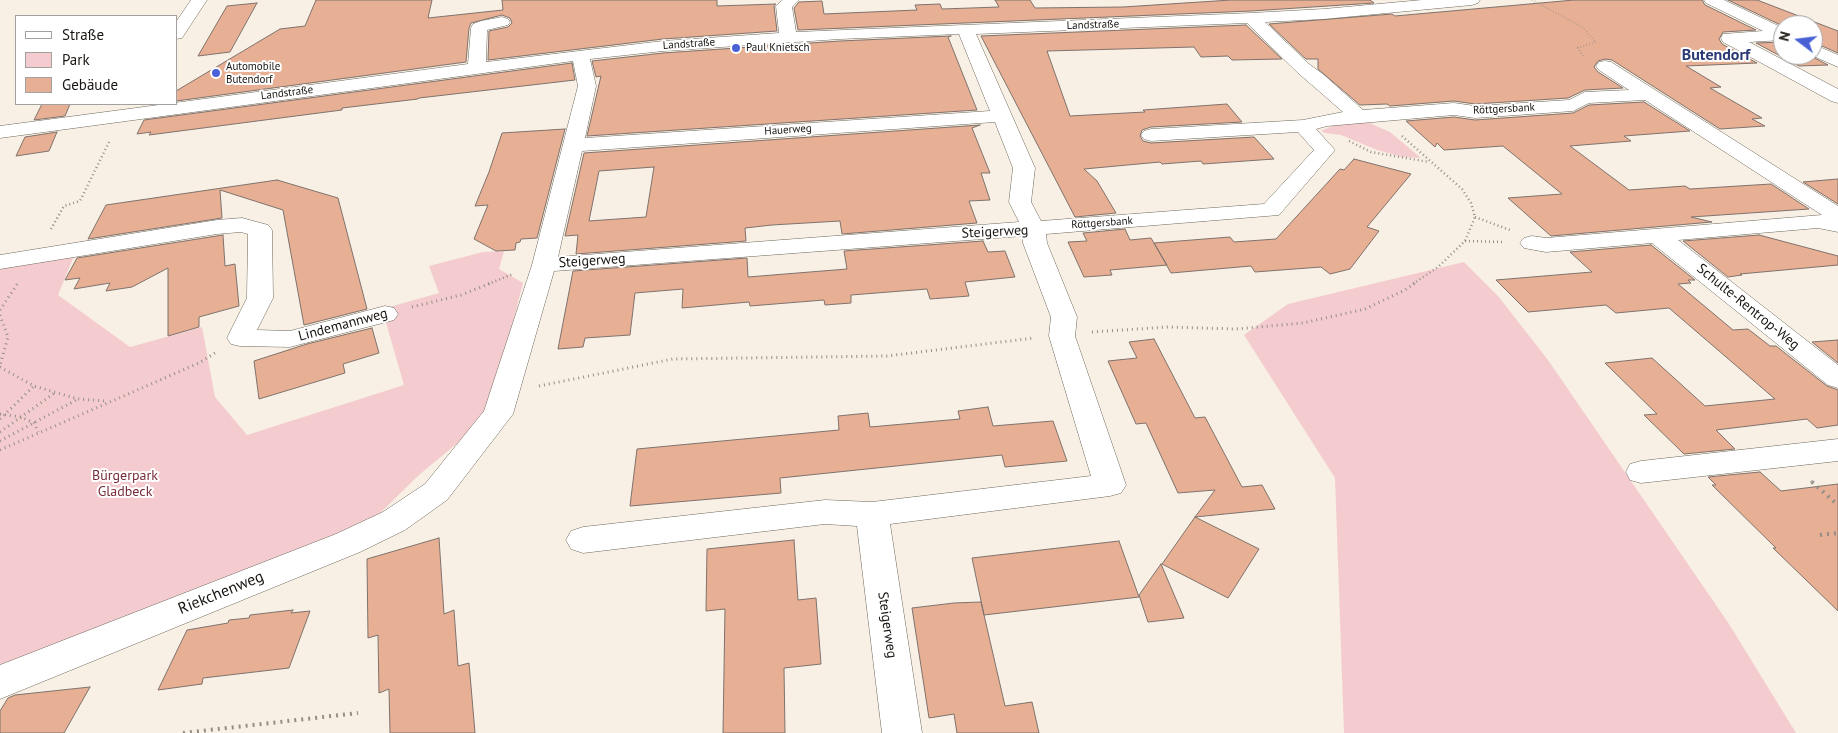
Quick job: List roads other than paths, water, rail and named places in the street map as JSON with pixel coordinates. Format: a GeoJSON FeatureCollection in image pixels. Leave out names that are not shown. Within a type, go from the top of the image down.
{"type":"FeatureCollection","features":[{"type":"Feature","properties":{"kind":"street"},"geometry":{"type":"LineString","coordinates":[[178,31],[199,0]]}},
{"type":"Feature","properties":{"kind":"street"},"geometry":{"type":"LineString","coordinates":[[788,38],[784,6],[791,0]]}},
{"type":"Feature","properties":{"kind":"street","name":"Landstraße"},"geometry":{"type":"LineString","coordinates":[[178,103],[663,46],[788,38],[1251,18],[1333,13],[1472,0]]}},
{"type":"Feature","properties":{"kind":"street"},"geometry":{"type":"LineString","coordinates":[[1712,0],[1773,30]]}},
{"type":"Feature","properties":{"kind":"street"},"geometry":{"type":"LineString","coordinates":[[1251,18],[1303,68],[1318,79],[1358,116]]}},
{"type":"Feature","properties":{"kind":"street"},"geometry":{"type":"LineString","coordinates":[[477,68],[479,28],[487,24],[502,22]]}},
{"type":"Feature","properties":{"kind":"street"},"geometry":{"type":"LineString","coordinates":[[966,30],[1024,168],[1020,202],[1034,228]]}},
{"type":"Feature","properties":{"kind":"street"},"geometry":{"type":"LineString","coordinates":[[1773,36],[1729,38],[1773,62]]}},
{"type":"Feature","properties":{"kind":"street"},"geometry":{"type":"LineString","coordinates":[[1823,54],[1838,62]]}},
{"type":"Feature","properties":{"kind":"street"},"geometry":{"type":"LineString","coordinates":[[544,265],[587,86],[580,55]]}},
{"type":"Feature","properties":{"kind":"street"},"geometry":{"type":"LineString","coordinates":[[1779,65],[1838,97]]}},
{"type":"Feature","properties":{"kind":"street"},"geometry":{"type":"LineString","coordinates":[[1605,66],[1834,213],[1838,219]]}},
{"type":"Feature","properties":{"kind":"street","name":"Röttgersbank"},"geometry":{"type":"LineString","coordinates":[[1151,135],[1309,132],[1327,120],[1358,116],[1454,109],[1474,112],[1573,105],[1584,98],[1649,94]]}},
{"type":"Feature","properties":{"kind":"street","name":"Landstraße"},"geometry":{"type":"LineString","coordinates":[[0,132],[126,109],[160,105]]}},
{"type":"Feature","properties":{"kind":"street","name":"Hauerweg"},"geometry":{"type":"LineString","coordinates":[[572,145],[1003,116]]}},
{"type":"Feature","properties":{"kind":"street","name":"Röttgersbank"},"geometry":{"type":"LineString","coordinates":[[1034,228],[1271,210],[1325,150],[1309,132]]}},
{"type":"Feature","properties":{"kind":"street"},"geometry":{"type":"LineString","coordinates":[[1532,244],[1546,245],[1818,221],[1838,225]]}},
{"type":"Feature","properties":{"kind":"street","name":"Lindemannweg"},"geometry":{"type":"LineString","coordinates":[[0,262],[217,227],[242,225],[260,230],[260,298],[240,338],[290,339],[385,314]]}},
{"type":"Feature","properties":{"kind":"street","name":"Steigerweg"},"geometry":{"type":"LineString","coordinates":[[436,492],[498,414],[544,265],[1034,228],[1035,243],[1064,317],[1062,336],[1110,485],[872,514],[902,733]]}},
{"type":"Feature","properties":{"kind":"street","name":"Schulte-Rentrop-Weg"},"geometry":{"type":"LineString","coordinates":[[1657,235],[1838,379]]}},
{"type":"Feature","properties":{"kind":"street"},"geometry":{"type":"LineString","coordinates":[[1641,472],[1838,450]]}},
{"type":"Feature","properties":{"kind":"street","name":"Riekchenweg"},"geometry":{"type":"LineString","coordinates":[[0,682],[348,543],[394,521],[436,492]]}},
{"type":"Feature","properties":{"kind":"street"},"geometry":{"type":"LineString","coordinates":[[583,540],[825,512],[872,514]]}},
{"type":"Feature","properties":{"kind":"place","name":"Paul Knietsch"},"geometry":{"type":"Point","coordinates":[736,48]}},
{"type":"Feature","properties":{"kind":"place","name":"Automobile Butendorf"},"geometry":{"type":"Point","coordinates":[216,73]}},
{"type":"Feature","properties":{"kind":"district","name":"Butendorf"},"geometry":{"type":"Point","coordinates":[1716,55]}},
{"type":"Feature","properties":{"kind":"park label","name":"Bürgerpark Gladbeck"},"geometry":{"type":"Point","coordinates":[125,484]}}]}
